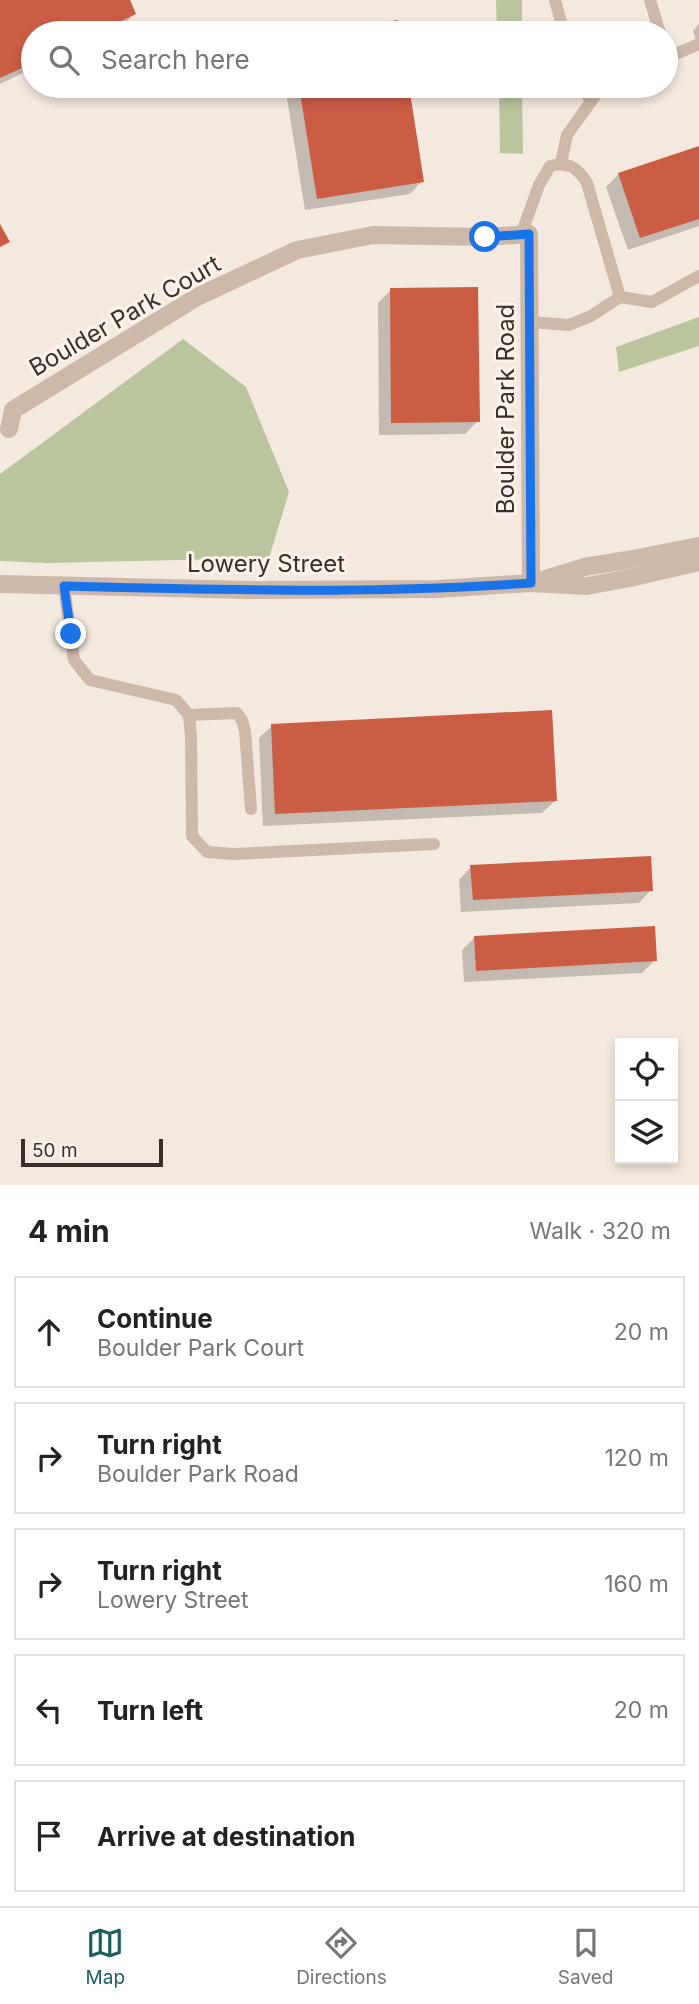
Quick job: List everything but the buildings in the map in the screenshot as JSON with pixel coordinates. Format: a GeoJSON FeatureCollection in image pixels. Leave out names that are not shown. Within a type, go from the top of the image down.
{"type":"FeatureCollection","features":[{"type":"Feature","properties":{"kind":"street","name":"Boulder Park Court"},"geometry":{"type":"LineString","coordinates":[[9,429],[13,410],[197,297],[297,250],[373,235],[525,235]]}},
{"type":"Feature","properties":{"kind":"street","name":"Boulder Park Road"},"geometry":{"type":"LineString","coordinates":[[525,235],[530,322],[531,583]]}},
{"type":"Feature","properties":{"kind":"street","name":"Lowery Street"},"geometry":{"type":"LineString","coordinates":[[531,583],[584,566],[627,561],[699,546]]}},
{"type":"Feature","properties":{"kind":"street","name":"Lowery Street"},"geometry":{"type":"LineString","coordinates":[[0,584],[249,590],[438,589],[531,583],[587,586],[699,562]]}},
{"type":"Feature","properties":{"kind":"lane"},"geometry":{"type":"LineString","coordinates":[[555,0],[561,21]]}},
{"type":"Feature","properties":{"kind":"lane"},"geometry":{"type":"LineString","coordinates":[[650,0],[656,21]]}},
{"type":"Feature","properties":{"kind":"lane"},"geometry":{"type":"LineString","coordinates":[[678,52],[699,44]]}},
{"type":"Feature","properties":{"kind":"lane"},"geometry":{"type":"LineString","coordinates":[[561,163],[567,135],[593,98]]}},
{"type":"Feature","properties":{"kind":"lane"},"geometry":{"type":"LineString","coordinates":[[525,235],[539,185],[550,166],[561,163],[579,170],[587,183],[620,297]]}},
{"type":"Feature","properties":{"kind":"lane"},"geometry":{"type":"LineString","coordinates":[[530,322],[569,325],[591,316],[620,297],[652,302],[699,276]]}},
{"type":"Feature","properties":{"kind":"lane"},"geometry":{"type":"LineString","coordinates":[[64,586],[74,660],[90,680],[176,700],[189,715],[192,835],[207,852],[234,854],[434,844]]}},
{"type":"Feature","properties":{"kind":"lane"},"geometry":{"type":"LineString","coordinates":[[189,715],[237,713],[242,720],[246,731],[251,808]]}},
{"type":"Feature","properties":{"kind":"green space"},"geometry":{"type":"Polygon","coordinates":[[[496,0],[522,0],[522,21],[497,21],[496,0]]]}},
{"type":"Feature","properties":{"kind":"green space"},"geometry":{"type":"Polygon","coordinates":[[[499,98],[522,98],[523,154],[500,153],[499,98]]]}},
{"type":"Feature","properties":{"kind":"green space"},"geometry":{"type":"Polygon","coordinates":[[[699,317],[699,346],[619,372],[616,347],[699,317]]]}},
{"type":"Feature","properties":{"kind":"green space"},"geometry":{"type":"Polygon","coordinates":[[[183,339],[246,387],[289,492],[269,558],[47,563],[0,561],[0,474],[183,339]]]}},
{"type":"Feature","properties":{"kind":"route"},"geometry":{"type":"LineString","coordinates":[[71,634],[64,586],[249,590],[438,589],[531,583],[529,234],[485,237]]}}]}
